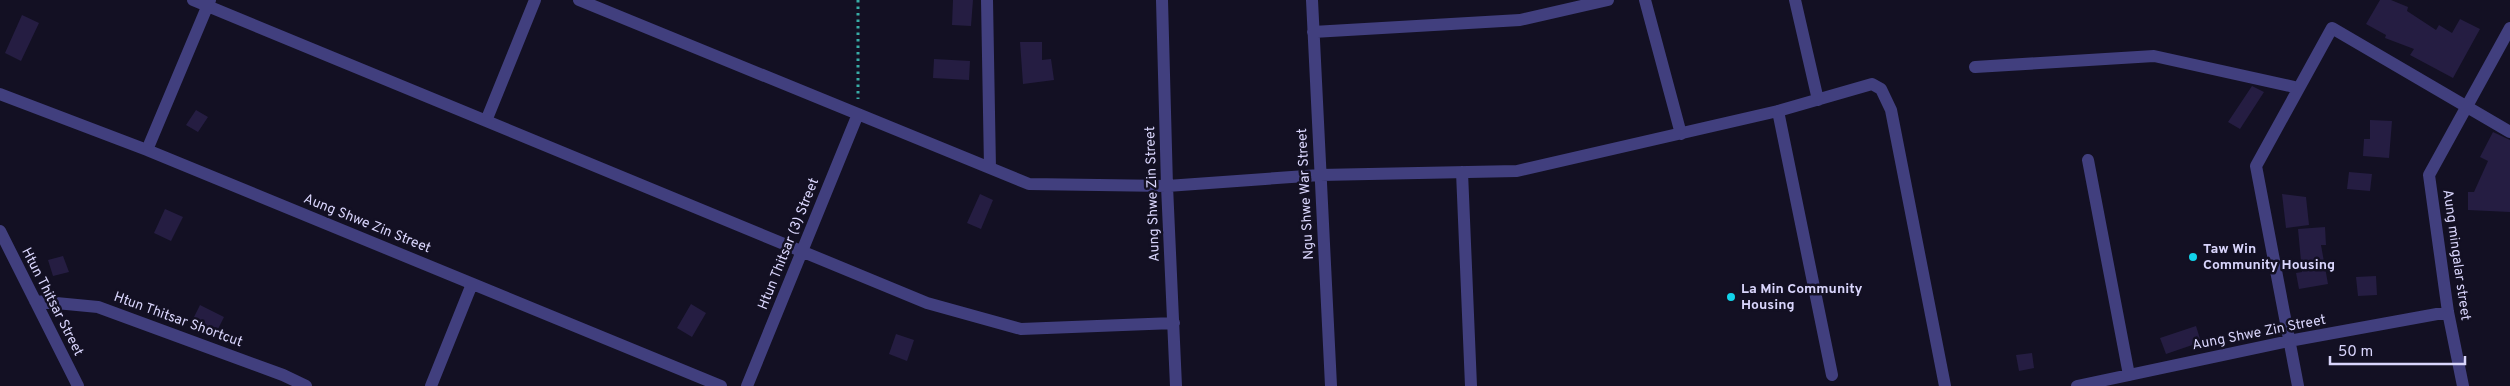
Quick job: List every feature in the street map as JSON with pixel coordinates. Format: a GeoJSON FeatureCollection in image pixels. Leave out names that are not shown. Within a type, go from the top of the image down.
{"type":"FeatureCollection","features":[{"type":"Feature","properties":{"kind":"street"},"geometry":{"type":"LineString","coordinates":[[193,0],[208,3],[927,303],[1021,329],[1174,323]]}},
{"type":"Feature","properties":{"kind":"street"},"geometry":{"type":"LineString","coordinates":[[486,120],[535,0]]}},
{"type":"Feature","properties":{"kind":"street"},"geometry":{"type":"LineString","coordinates":[[579,0],[1029,184],[1167,186],[1320,175],[1517,172],[1778,111],[1872,84],[1881,89],[1891,110],[1945,386]]}},
{"type":"Feature","properties":{"kind":"street"},"geometry":{"type":"LineString","coordinates":[[988,0],[990,168]]}},
{"type":"Feature","properties":{"kind":"street","name":"Aung Shwe Zin Street"},"geometry":{"type":"LineString","coordinates":[[1162,0],[1167,186],[1176,386]]}},
{"type":"Feature","properties":{"kind":"street","name":"Ngu Shwe War Street"},"geometry":{"type":"LineString","coordinates":[[1312,0],[1331,386]]}},
{"type":"Feature","properties":{"kind":"street"},"geometry":{"type":"LineString","coordinates":[[1313,32],[1520,20],[1608,0]]}},
{"type":"Feature","properties":{"kind":"street"},"geometry":{"type":"LineString","coordinates":[[1645,0],[1681,134]]}},
{"type":"Feature","properties":{"kind":"street"},"geometry":{"type":"LineString","coordinates":[[1795,0],[1818,100]]}},
{"type":"Feature","properties":{"kind":"street"},"geometry":{"type":"LineString","coordinates":[[147,150],[208,3]]}},
{"type":"Feature","properties":{"kind":"street"},"geometry":{"type":"LineString","coordinates":[[2298,386],[2256,166],[2332,28],[2510,132]]}},
{"type":"Feature","properties":{"kind":"street","name":"Aung mingalar street"},"geometry":{"type":"LineString","coordinates":[[2463,386],[2448,312],[2429,175],[2468,108],[2510,28]]}},
{"type":"Feature","properties":{"kind":"street"},"geometry":{"type":"LineString","coordinates":[[1975,67],[2154,56],[2299,88]]}},
{"type":"Feature","properties":{"kind":"street","name":"Aung Shwe Zin Street"},"geometry":{"type":"LineString","coordinates":[[0,94],[147,150],[721,386]]}},
{"type":"Feature","properties":{"kind":"street"},"geometry":{"type":"LineString","coordinates":[[1778,111],[1832,375]]}},
{"type":"Feature","properties":{"kind":"street","name":"Htun Thitsar (3) Street"},"geometry":{"type":"LineString","coordinates":[[747,386],[858,114]]}},
{"type":"Feature","properties":{"kind":"street"},"geometry":{"type":"LineString","coordinates":[[2088,160],[2129,375]]}},
{"type":"Feature","properties":{"kind":"street"},"geometry":{"type":"LineString","coordinates":[[1462,172],[1471,386]]}},
{"type":"Feature","properties":{"kind":"street","name":"Htun Thitsar Street"},"geometry":{"type":"LineString","coordinates":[[0,230],[78,386]]}},
{"type":"Feature","properties":{"kind":"street"},"geometry":{"type":"LineString","coordinates":[[432,386],[472,284]]}},
{"type":"Feature","properties":{"kind":"street","name":"Htun Thitsar Shortcut"},"geometry":{"type":"LineString","coordinates":[[35,301],[98,307],[281,381],[306,386]]}},
{"type":"Feature","properties":{"kind":"street","name":"Aung Shwe Zin Street"},"geometry":{"type":"LineString","coordinates":[[2077,386],[2289,341],[2448,312]]}},
{"type":"Feature","properties":{"kind":"path"},"geometry":{"type":"LineString","coordinates":[[858,0],[858,114]]}},
{"type":"Feature","properties":{"kind":"building"},"geometry":{"type":"Polygon","coordinates":[[[953,0],[973,0],[971,26],[952,25],[953,0]]]}},
{"type":"Feature","properties":{"kind":"building"},"geometry":{"type":"Polygon","coordinates":[[[2380,0],[2391,0],[2408,7],[2407,11],[2436,30],[2439,25],[2452,33],[2460,19],[2480,29],[2453,78],[2410,55],[2414,49],[2385,38],[2386,35],[2366,24],[2380,0]]]}},
{"type":"Feature","properties":{"kind":"building"},"geometry":{"type":"Polygon","coordinates":[[[22,15],[39,23],[21,61],[5,53],[22,15]]]}},
{"type":"Feature","properties":{"kind":"building"},"geometry":{"type":"Polygon","coordinates":[[[1020,42],[1042,42],[1042,60],[1051,59],[1054,80],[1023,84],[1020,42]]]}},
{"type":"Feature","properties":{"kind":"building"},"geometry":{"type":"Polygon","coordinates":[[[934,59],[970,61],[969,80],[933,78],[934,59]]]}},
{"type":"Feature","properties":{"kind":"building"},"geometry":{"type":"Polygon","coordinates":[[[2252,86],[2264,92],[2240,129],[2228,122],[2252,86]]]}},
{"type":"Feature","properties":{"kind":"building"},"geometry":{"type":"Polygon","coordinates":[[[196,110],[208,117],[198,132],[186,125],[196,110]]]}},
{"type":"Feature","properties":{"kind":"building"},"geometry":{"type":"Polygon","coordinates":[[[2370,120],[2392,121],[2389,158],[2363,156],[2364,139],[2370,139],[2370,120]]]}},
{"type":"Feature","properties":{"kind":"building"},"geometry":{"type":"Polygon","coordinates":[[[2493,132],[2510,140],[2510,212],[2468,210],[2468,192],[2474,192],[2488,161],[2480,157],[2493,132]]]}},
{"type":"Feature","properties":{"kind":"building"},"geometry":{"type":"Polygon","coordinates":[[[2349,172],[2372,174],[2370,191],[2347,189],[2349,172]]]}},
{"type":"Feature","properties":{"kind":"building"},"geometry":{"type":"Polygon","coordinates":[[[980,194],[993,200],[981,229],[967,223],[980,194]]]}},
{"type":"Feature","properties":{"kind":"building"},"geometry":{"type":"Polygon","coordinates":[[[2282,194],[2306,197],[2309,225],[2286,228],[2282,194]]]}},
{"type":"Feature","properties":{"kind":"building"},"geometry":{"type":"Polygon","coordinates":[[[165,209],[183,217],[171,241],[154,233],[165,209]]]}},
{"type":"Feature","properties":{"kind":"building"},"geometry":{"type":"Polygon","coordinates":[[[2325,227],[2326,245],[2321,245],[2328,284],[2299,289],[2296,273],[2302,272],[2298,229],[2325,227]]]}},
{"type":"Feature","properties":{"kind":"building"},"geometry":{"type":"Polygon","coordinates":[[[63,256],[69,272],[53,276],[48,260],[63,256]]]}},
{"type":"Feature","properties":{"kind":"building"},"geometry":{"type":"Polygon","coordinates":[[[2376,276],[2377,295],[2358,296],[2356,277],[2376,276]]]}},
{"type":"Feature","properties":{"kind":"building"},"geometry":{"type":"Polygon","coordinates":[[[691,304],[706,313],[692,337],[677,328],[691,304]]]}},
{"type":"Feature","properties":{"kind":"building"},"geometry":{"type":"Polygon","coordinates":[[[200,305],[224,317],[216,333],[193,319],[200,305]]]}},
{"type":"Feature","properties":{"kind":"building"},"geometry":{"type":"Polygon","coordinates":[[[2196,326],[2201,342],[2166,354],[2160,338],[2196,326]]]}},
{"type":"Feature","properties":{"kind":"building"},"geometry":{"type":"Polygon","coordinates":[[[896,334],[914,340],[907,361],[889,354],[896,334]]]}},
{"type":"Feature","properties":{"kind":"building"},"geometry":{"type":"Polygon","coordinates":[[[2032,353],[2034,368],[2019,371],[2016,355],[2032,353]]]}},
{"type":"Feature","properties":{"kind":"place","name":"Taw Win Community Housing"},"geometry":{"type":"Point","coordinates":[2193,257]}},
{"type":"Feature","properties":{"kind":"place","name":"La Min Community Housing"},"geometry":{"type":"Point","coordinates":[1731,297]}}]}
